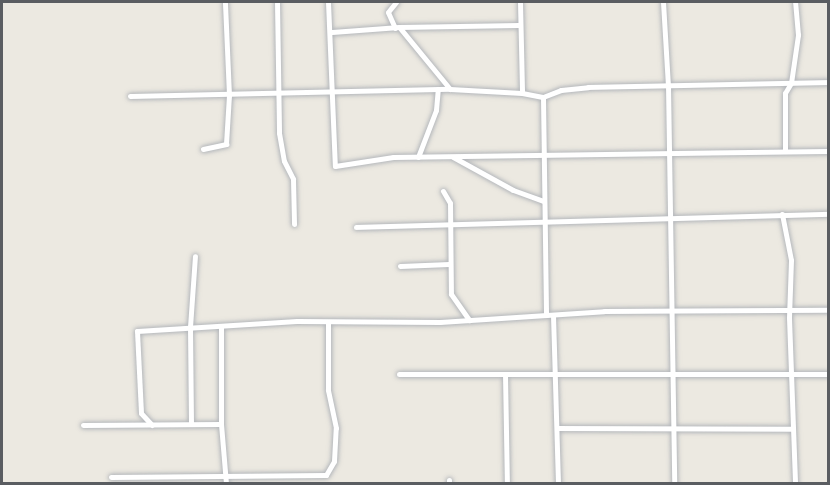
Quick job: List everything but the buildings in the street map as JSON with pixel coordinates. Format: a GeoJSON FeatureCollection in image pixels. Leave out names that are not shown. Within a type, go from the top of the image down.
{"type":"FeatureCollection","features":[{"type":"Feature","properties":{"kind":"street"},"geometry":{"type":"LineString","coordinates":[[203,149],[226,144],[229,95],[225,2]]}},
{"type":"Feature","properties":{"kind":"street"},"geometry":{"type":"LineString","coordinates":[[277,2],[279,133],[284,161],[293,179],[294,224]]}},
{"type":"Feature","properties":{"kind":"street"},"geometry":{"type":"LineString","coordinates":[[328,2],[332,32],[335,166],[418,157],[828,151]]}},
{"type":"Feature","properties":{"kind":"street"},"geometry":{"type":"LineString","coordinates":[[396,2],[388,12],[397,28],[450,89]]}},
{"type":"Feature","properties":{"kind":"street"},"geometry":{"type":"LineString","coordinates":[[520,2],[522,93]]}},
{"type":"Feature","properties":{"kind":"street"},"geometry":{"type":"LineString","coordinates":[[663,2],[668,86],[669,310],[673,373],[674,483]]}},
{"type":"Feature","properties":{"kind":"street"},"geometry":{"type":"LineString","coordinates":[[785,151],[785,93],[791,83],[798,34],[795,2]]}},
{"type":"Feature","properties":{"kind":"street"},"geometry":{"type":"LineString","coordinates":[[332,32],[519,25]]}},
{"type":"Feature","properties":{"kind":"street"},"geometry":{"type":"LineString","coordinates":[[130,96],[450,89],[522,93],[543,97],[588,87],[828,82]]}},
{"type":"Feature","properties":{"kind":"street"},"geometry":{"type":"LineString","coordinates":[[418,157],[436,110],[438,89]]}},
{"type":"Feature","properties":{"kind":"street"},"geometry":{"type":"LineString","coordinates":[[543,97],[542,156],[546,315]]}},
{"type":"Feature","properties":{"kind":"street"},"geometry":{"type":"LineString","coordinates":[[452,157],[513,190],[543,201]]}},
{"type":"Feature","properties":{"kind":"street"},"geometry":{"type":"LineString","coordinates":[[442,191],[450,203],[448,264],[451,294],[469,320]]}},
{"type":"Feature","properties":{"kind":"street"},"geometry":{"type":"LineString","coordinates":[[782,214],[790,260],[790,373],[795,483]]}},
{"type":"Feature","properties":{"kind":"street"},"geometry":{"type":"LineString","coordinates":[[356,227],[828,214]]}},
{"type":"Feature","properties":{"kind":"street"},"geometry":{"type":"LineString","coordinates":[[190,423],[190,327],[195,256]]}},
{"type":"Feature","properties":{"kind":"street"},"geometry":{"type":"LineString","coordinates":[[400,266],[448,264]]}},
{"type":"Feature","properties":{"kind":"street"},"geometry":{"type":"LineString","coordinates":[[152,425],[143,420],[141,413],[137,331],[328,322],[469,320],[669,310],[828,310]]}},
{"type":"Feature","properties":{"kind":"street"},"geometry":{"type":"LineString","coordinates":[[554,315],[558,483]]}},
{"type":"Feature","properties":{"kind":"street"},"geometry":{"type":"LineString","coordinates":[[111,477],[326,475],[334,462],[336,428],[328,390],[328,322]]}},
{"type":"Feature","properties":{"kind":"street"},"geometry":{"type":"LineString","coordinates":[[221,327],[221,424],[226,483]]}},
{"type":"Feature","properties":{"kind":"street"},"geometry":{"type":"LineString","coordinates":[[505,374],[506,483]]}},
{"type":"Feature","properties":{"kind":"street"},"geometry":{"type":"LineString","coordinates":[[399,375],[828,374]]}},
{"type":"Feature","properties":{"kind":"street"},"geometry":{"type":"LineString","coordinates":[[83,425],[221,424]]}},
{"type":"Feature","properties":{"kind":"street"},"geometry":{"type":"LineString","coordinates":[[557,428],[792,429]]}}]}
